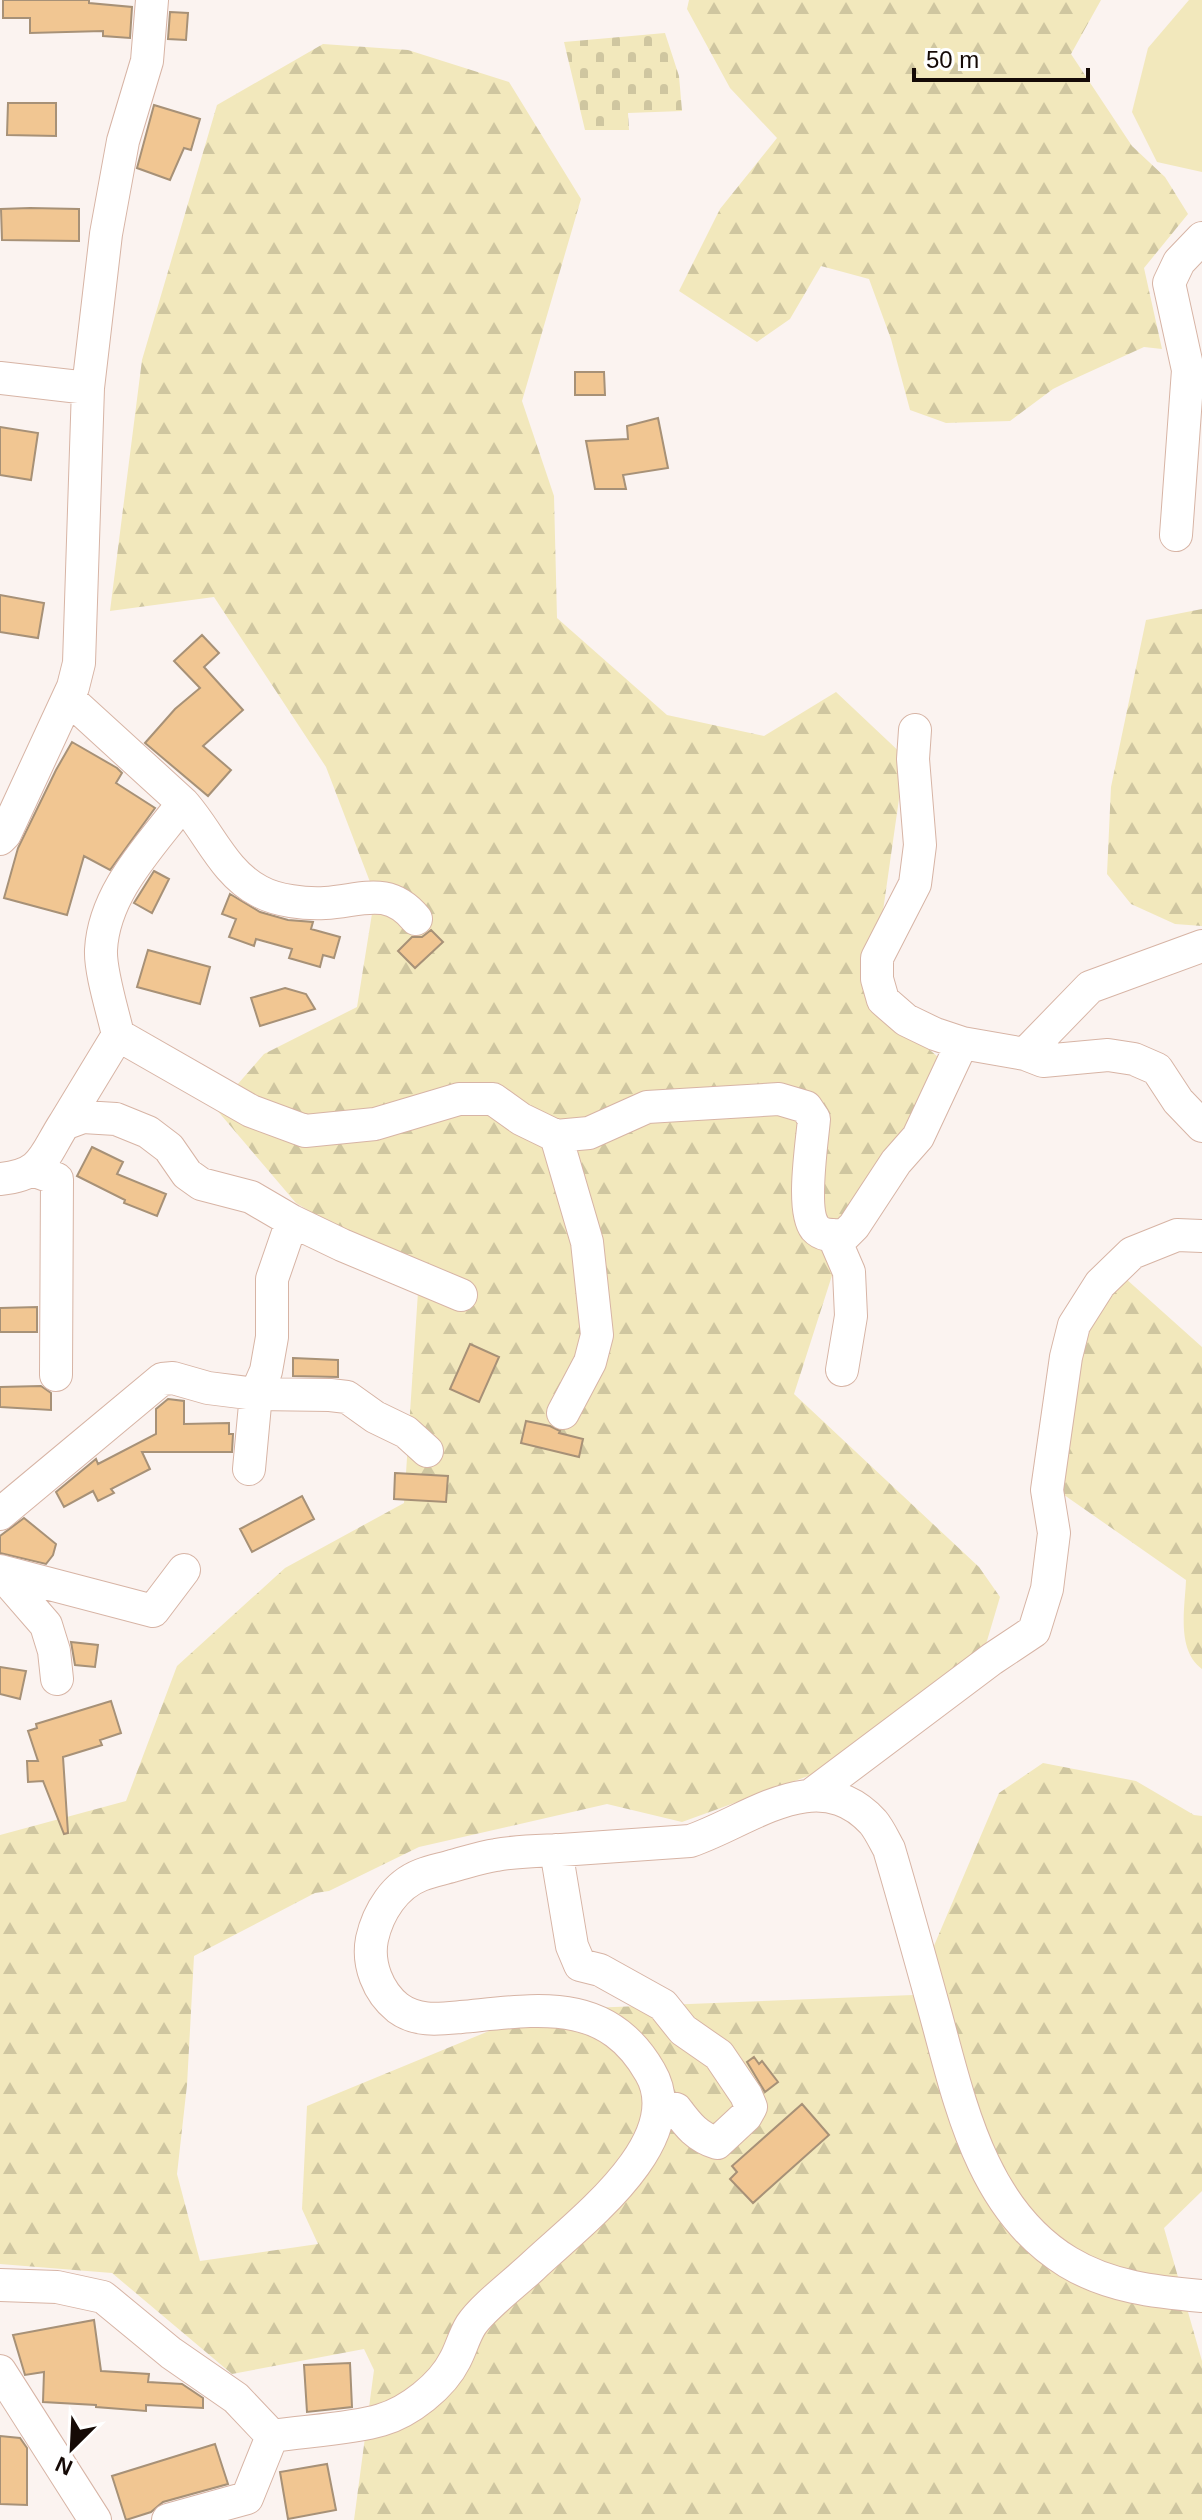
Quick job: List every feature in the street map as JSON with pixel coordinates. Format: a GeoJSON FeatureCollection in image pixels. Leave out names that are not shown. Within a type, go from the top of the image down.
{"type":"FeatureCollection","features":[{"type":"Feature","properties":{"kind":"street"},"geometry":{"type":"LineString","coordinates":[[0,839],[68,698],[79,663],[88,388],[106,234],[123,141],[147,61],[152,0]]}},
{"type":"Feature","properties":{"kind":"street"},"geometry":{"type":"LineString","coordinates":[[1176,535],[1188,370],[1169,283],[1179,262],[1202,238]]}},
{"type":"Feature","properties":{"kind":"street"},"geometry":{"type":"LineString","coordinates":[[0,378],[88,388]]}},
{"type":"Feature","properties":{"kind":"street"},"geometry":{"type":"LineString","coordinates":[[68,698],[183,803],[199,821],[231,870],[259,892],[288,901],[324,903],[375,896],[407,908],[416,919]]}},
{"type":"Feature","properties":{"kind":"street"},"geometry":{"type":"LineString","coordinates":[[915,730],[913,759],[920,845],[915,884],[877,958],[877,979],[883,1000],[906,1020],[962,1043],[1025,1054],[1043,1061],[1108,1055],[1134,1059],[1157,1069],[1178,1101],[1202,1126]]}},
{"type":"Feature","properties":{"kind":"street"},"geometry":{"type":"LineString","coordinates":[[0,1179],[35,1171],[118,1035],[100,953],[107,915],[124,881],[183,803]]}},
{"type":"Feature","properties":{"kind":"street"},"geometry":{"type":"LineString","coordinates":[[1025,1054],[1090,987],[1202,946]]}},
{"type":"Feature","properties":{"kind":"street"},"geometry":{"type":"LineString","coordinates":[[118,1035],[251,1111],[305,1131],[375,1124],[459,1099],[493,1099],[521,1119],[556,1136],[589,1133],[647,1107],[779,1099],[806,1107],[814,1119],[809,1214],[816,1229],[825,1235],[845,1235],[854,1226],[896,1162],[918,1137],[962,1043]]}},
{"type":"Feature","properties":{"kind":"street"},"geometry":{"type":"LineString","coordinates":[[64,1124],[83,1117],[116,1119],[148,1132],[169,1148],[187,1174],[201,1184],[251,1197],[292,1221],[461,1295]]}},
{"type":"Feature","properties":{"kind":"street"},"geometry":{"type":"LineString","coordinates":[[556,1136],[587,1242],[597,1335],[590,1362],[563,1413]]}},
{"type":"Feature","properties":{"kind":"street"},"geometry":{"type":"LineString","coordinates":[[35,1171],[57,1179],[56,1375]]}},
{"type":"Feature","properties":{"kind":"street"},"geometry":{"type":"LineString","coordinates":[[249,1469],[256,1394],[266,1371],[272,1337],[272,1279],[292,1221]]}},
{"type":"Feature","properties":{"kind":"street"},"geometry":{"type":"LineString","coordinates":[[833,1235],[849,1272],[851,1316],[842,1370]]}},
{"type":"Feature","properties":{"kind":"street"},"geometry":{"type":"LineString","coordinates":[[811,1795],[1034,1631],[1049,1575],[1054,1533],[1047,1490],[1066,1357],[1074,1325],[1100,1284],[1132,1253],[1177,1235],[1202,1236]]}},
{"type":"Feature","properties":{"kind":"street"},"geometry":{"type":"LineString","coordinates":[[0,1514],[162,1379],[173,1378],[208,1388],[256,1394],[347,1397],[375,1417],[406,1432],[427,1451]]}},
{"type":"Feature","properties":{"kind":"street"},"geometry":{"type":"LineString","coordinates":[[0,1571],[153,1611],[184,1570]]}},
{"type":"Feature","properties":{"kind":"street"},"geometry":{"type":"LineString","coordinates":[[0,1571],[46,1625],[54,1651],[57,1679]]}},
{"type":"Feature","properties":{"kind":"street"},"geometry":{"type":"LineString","coordinates":[[272,2436],[382,2420],[415,2402],[439,2383],[453,2364],[472,2324],[624,2179],[645,2150],[656,2126],[660,2105],[654,2078],[626,2038],[603,2023],[580,2014],[540,2010],[419,2018],[399,2008],[383,1991],[373,1971],[371,1947],[375,1925],[383,1907],[398,1890],[419,1875],[497,1855],[690,1841],[718,1832],[768,1806],[802,1795],[834,1798],[850,1805],[873,1822],[889,1849],[966,2124],[987,2172],[1008,2205],[1036,2239],[1068,2262],[1104,2279],[1155,2292],[1202,2296]]}},
{"type":"Feature","properties":{"kind":"street"},"geometry":{"type":"LineString","coordinates":[[556,1850],[572,1946],[580,1965],[600,1970],[663,2005],[683,2030],[719,2055],[751,2107],[746,2116],[717,2143],[704,2139],[690,2129],[676,2109],[660,2105]]}},
{"type":"Feature","properties":{"kind":"street"},"geometry":{"type":"LineString","coordinates":[[0,2285],[57,2287],[103,2297],[171,2353],[236,2398],[272,2436]]}},
{"type":"Feature","properties":{"kind":"street"},"geometry":{"type":"LineString","coordinates":[[0,2371],[14,2416],[95,2520]]}},
{"type":"Feature","properties":{"kind":"street"},"geometry":{"type":"LineString","coordinates":[[168,2520],[247,2498],[272,2436]]}},
{"type":"Feature","properties":{"kind":"green space"},"geometry":{"type":"Polygon","coordinates":[[[689,0],[1101,0],[1071,54],[1132,146],[1165,177],[1188,214],[1144,268],[1162,349],[1144,347],[1065,383],[1010,421],[946,423],[910,410],[891,339],[869,279],[821,266],[790,319],[757,342],[679,291],[720,209],[777,138],[730,88],[687,9],[689,0]]]}},
{"type":"Feature","properties":{"kind":"green space"},"geometry":{"type":"Polygon","coordinates":[[[1189,0],[1202,0],[1202,172],[1157,162],[1132,112],[1148,48],[1189,0]]]}},
{"type":"Feature","properties":{"kind":"green space"},"geometry":{"type":"Polygon","coordinates":[[[665,33],[679,76],[682,111],[628,113],[629,130],[585,130],[564,42],[665,33]]]}},
{"type":"Feature","properties":{"kind":"green space"},"geometry":{"type":"Polygon","coordinates":[[[323,44],[408,50],[509,82],[581,199],[522,401],[554,496],[557,618],[667,715],[764,736],[836,692],[905,757],[882,918],[865,994],[953,1070],[845,1235],[794,1394],[979,1567],[1000,1597],[981,1661],[844,1763],[682,1822],[607,1804],[419,1847],[329,1891],[315,1893],[194,1956],[187,2085],[177,2174],[200,2261],[318,2244],[302,2209],[307,2106],[540,2010],[913,1995],[999,1793],[1043,1763],[1136,1781],[1194,1815],[1202,1816],[1202,2191],[1164,2228],[1202,2361],[1202,2520],[354,2520],[374,2370],[364,2349],[232,2374],[112,2273],[0,2264],[0,1835],[126,1801],[177,1666],[285,1568],[404,1503],[419,1277],[296,1203],[216,1109],[264,1054],[357,1007],[375,895],[326,767],[214,597],[110,611],[142,360],[217,105],[323,44]]]}},
{"type":"Feature","properties":{"kind":"green space"},"geometry":{"type":"Polygon","coordinates":[[[1202,609],[1202,926],[1175,924],[1131,904],[1107,874],[1111,787],[1146,620],[1202,609]]]}},
{"type":"Feature","properties":{"kind":"green space"},"geometry":{"type":"Polygon","coordinates":[[[1125,1278],[1202,1347],[1202,1669],[1188,1651],[1185,1640],[1186,1580],[1057,1490],[1071,1371],[1098,1293],[1125,1278]]]}},
{"type":"Feature","properties":{"kind":"building"},"geometry":{"type":"Polygon","coordinates":[[[3,0],[89,0],[89,3],[132,7],[130,38],[103,36],[103,31],[30,33],[30,18],[3,18],[3,0]]]}},
{"type":"Feature","properties":{"kind":"building"},"geometry":{"type":"Polygon","coordinates":[[[170,12],[188,13],[186,40],[168,39],[170,12]]]}},
{"type":"Feature","properties":{"kind":"building"},"geometry":{"type":"Polygon","coordinates":[[[8,103],[56,103],[56,136],[7,135],[8,103]]]}},
{"type":"Feature","properties":{"kind":"building"},"geometry":{"type":"Polygon","coordinates":[[[154,105],[200,119],[191,150],[184,148],[170,180],[137,168],[154,105]]]}},
{"type":"Feature","properties":{"kind":"building"},"geometry":{"type":"Polygon","coordinates":[[[1,209],[79,209],[79,241],[2,240],[1,209]]]}},
{"type":"Feature","properties":{"kind":"building"},"geometry":{"type":"Polygon","coordinates":[[[575,372],[604,372],[605,395],[575,395],[575,372]]]}},
{"type":"Feature","properties":{"kind":"building"},"geometry":{"type":"Polygon","coordinates":[[[658,418],[668,468],[623,475],[626,489],[595,489],[586,441],[628,439],[627,426],[658,418]]]}},
{"type":"Feature","properties":{"kind":"building"},"geometry":{"type":"Polygon","coordinates":[[[0,427],[38,433],[31,480],[0,475],[0,427]]]}},
{"type":"Feature","properties":{"kind":"building"},"geometry":{"type":"Polygon","coordinates":[[[0,595],[44,603],[38,638],[0,632],[0,595]]]}},
{"type":"Feature","properties":{"kind":"building"},"geometry":{"type":"Polygon","coordinates":[[[202,635],[219,653],[204,667],[243,710],[203,746],[231,770],[208,796],[145,743],[175,709],[200,688],[174,661],[202,635]]]}},
{"type":"Feature","properties":{"kind":"building"},"geometry":{"type":"Polygon","coordinates":[[[72,742],[117,768],[122,773],[116,783],[155,808],[110,870],[84,856],[67,915],[4,898],[18,848],[72,742]]]}},
{"type":"Feature","properties":{"kind":"building"},"geometry":{"type":"Polygon","coordinates":[[[154,871],[169,879],[152,913],[134,903],[154,871]]]}},
{"type":"Feature","properties":{"kind":"building"},"geometry":{"type":"Polygon","coordinates":[[[230,894],[260,912],[288,920],[313,922],[311,929],[340,937],[334,958],[323,955],[320,967],[289,958],[292,949],[256,939],[254,946],[229,937],[236,919],[222,914],[230,894]]]}},
{"type":"Feature","properties":{"kind":"building"},"geometry":{"type":"Polygon","coordinates":[[[431,930],[443,942],[415,968],[398,951],[412,937],[422,937],[431,930]]]}},
{"type":"Feature","properties":{"kind":"building"},"geometry":{"type":"Polygon","coordinates":[[[148,950],[210,967],[200,1004],[137,987],[148,950]]]}},
{"type":"Feature","properties":{"kind":"building"},"geometry":{"type":"Polygon","coordinates":[[[285,988],[306,994],[315,1009],[260,1026],[251,998],[285,988]]]}},
{"type":"Feature","properties":{"kind":"building"},"geometry":{"type":"Polygon","coordinates":[[[92,1147],[123,1162],[117,1174],[166,1194],[157,1216],[124,1203],[125,1200],[77,1176],[92,1147]]]}},
{"type":"Feature","properties":{"kind":"building"},"geometry":{"type":"Polygon","coordinates":[[[37,1307],[37,1332],[0,1332],[0,1308],[37,1307]]]}},
{"type":"Feature","properties":{"kind":"building"},"geometry":{"type":"Polygon","coordinates":[[[470,1344],[499,1357],[479,1402],[450,1389],[470,1344]]]}},
{"type":"Feature","properties":{"kind":"building"},"geometry":{"type":"Polygon","coordinates":[[[293,1358],[338,1360],[338,1377],[293,1376],[293,1358]]]}},
{"type":"Feature","properties":{"kind":"building"},"geometry":{"type":"Polygon","coordinates":[[[41,1386],[51,1393],[51,1410],[0,1407],[0,1387],[41,1386]]]}},
{"type":"Feature","properties":{"kind":"building"},"geometry":{"type":"Polygon","coordinates":[[[168,1399],[184,1401],[184,1424],[229,1423],[229,1434],[233,1434],[232,1452],[142,1452],[150,1469],[111,1489],[114,1493],[98,1501],[93,1491],[64,1507],[56,1492],[96,1459],[98,1464],[156,1434],[156,1409],[168,1399]]]}},
{"type":"Feature","properties":{"kind":"building"},"geometry":{"type":"Polygon","coordinates":[[[526,1421],[550,1426],[559,1433],[583,1439],[579,1457],[521,1443],[526,1421]]]}},
{"type":"Feature","properties":{"kind":"building"},"geometry":{"type":"Polygon","coordinates":[[[395,1473],[448,1476],[446,1502],[394,1499],[395,1473]]]}},
{"type":"Feature","properties":{"kind":"building"},"geometry":{"type":"Polygon","coordinates":[[[302,1496],[314,1519],[252,1552],[240,1529],[302,1496]]]}},
{"type":"Feature","properties":{"kind":"building"},"geometry":{"type":"Polygon","coordinates":[[[24,1518],[56,1544],[46,1564],[0,1553],[0,1536],[24,1518]]]}},
{"type":"Feature","properties":{"kind":"building"},"geometry":{"type":"Polygon","coordinates":[[[71,1642],[98,1645],[95,1667],[75,1665],[71,1642]]]}},
{"type":"Feature","properties":{"kind":"building"},"geometry":{"type":"Polygon","coordinates":[[[0,1667],[26,1671],[20,1699],[0,1694],[0,1667]]]}},
{"type":"Feature","properties":{"kind":"building"},"geometry":{"type":"Polygon","coordinates":[[[111,1701],[121,1733],[100,1740],[102,1745],[63,1757],[68,1833],[64,1834],[43,1781],[28,1782],[27,1761],[38,1761],[28,1731],[37,1728],[36,1724],[111,1701]]]}},
{"type":"Feature","properties":{"kind":"building"},"geometry":{"type":"Polygon","coordinates":[[[754,2057],[759,2064],[762,2061],[778,2082],[765,2092],[747,2062],[754,2057]]]}},
{"type":"Feature","properties":{"kind":"building"},"geometry":{"type":"Polygon","coordinates":[[[802,2104],[829,2135],[753,2203],[730,2179],[737,2172],[732,2166],[802,2104]]]}},
{"type":"Feature","properties":{"kind":"building"},"geometry":{"type":"Polygon","coordinates":[[[94,2320],[101,2371],[149,2374],[148,2382],[182,2384],[203,2398],[203,2408],[146,2405],[146,2411],[43,2402],[44,2372],[25,2375],[13,2335],[94,2320]]]}},
{"type":"Feature","properties":{"kind":"building"},"geometry":{"type":"Polygon","coordinates":[[[350,2363],[352,2407],[307,2412],[304,2365],[350,2363]]]}},
{"type":"Feature","properties":{"kind":"building"},"geometry":{"type":"Polygon","coordinates":[[[0,2436],[20,2438],[27,2448],[27,2505],[0,2504],[0,2436]]]}},
{"type":"Feature","properties":{"kind":"building"},"geometry":{"type":"Polygon","coordinates":[[[215,2444],[228,2484],[163,2502],[151,2512],[126,2520],[112,2476],[215,2444]]]}},
{"type":"Feature","properties":{"kind":"building"},"geometry":{"type":"Polygon","coordinates":[[[327,2464],[336,2510],[288,2519],[280,2472],[327,2464]]]}}]}
